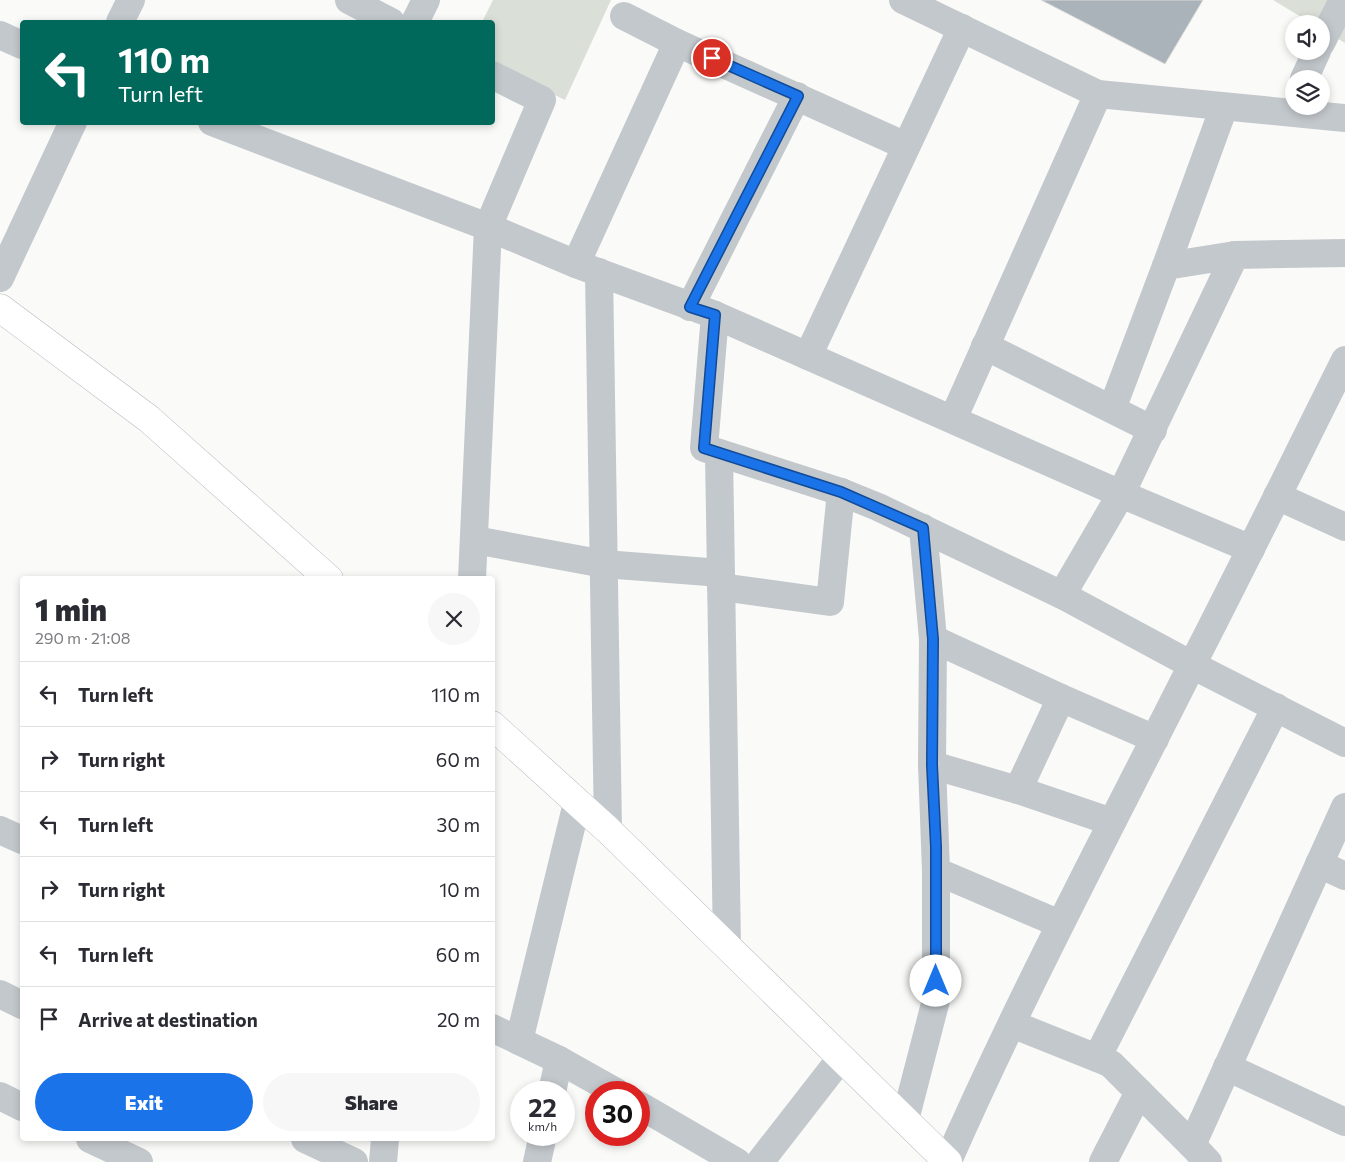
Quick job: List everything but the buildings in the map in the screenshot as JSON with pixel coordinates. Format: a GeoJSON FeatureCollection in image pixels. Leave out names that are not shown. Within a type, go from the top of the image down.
{"type":"FeatureCollection","features":[{"type":"Feature","properties":{"kind":"main road"},"geometry":{"type":"LineString","coordinates":[[0,308],[149,419],[326,576]]}},
{"type":"Feature","properties":{"kind":"main road"},"geometry":{"type":"LineString","coordinates":[[495,728],[608,830],[948,1162]]}},
{"type":"Feature","properties":{"kind":"street"},"geometry":{"type":"LineString","coordinates":[[121,20],[131,0]]}},
{"type":"Feature","properties":{"kind":"street"},"geometry":{"type":"LineString","coordinates":[[349,0],[386,20]]}},
{"type":"Feature","properties":{"kind":"street"},"geometry":{"type":"LineString","coordinates":[[416,20],[426,0]]}},
{"type":"Feature","properties":{"kind":"street"},"geometry":{"type":"LineString","coordinates":[[903,0],[1098,94],[1224,107],[1285,106]]}},
{"type":"Feature","properties":{"kind":"street"},"geometry":{"type":"LineString","coordinates":[[1330,25],[1343,0]]}},
{"type":"Feature","properties":{"kind":"street"},"geometry":{"type":"LineString","coordinates":[[624,16],[677,43],[906,146]]}},
{"type":"Feature","properties":{"kind":"street"},"geometry":{"type":"LineString","coordinates":[[808,356],[962,28]]}},
{"type":"Feature","properties":{"kind":"street"},"geometry":{"type":"LineString","coordinates":[[0,35],[20,44]]}},
{"type":"Feature","properties":{"kind":"street"},"geometry":{"type":"LineString","coordinates":[[608,830],[604,564],[587,268],[677,43]]}},
{"type":"Feature","properties":{"kind":"street"},"geometry":{"type":"LineString","coordinates":[[472,576],[488,227],[542,100],[495,76]]}},
{"type":"Feature","properties":{"kind":"street"},"geometry":{"type":"LineString","coordinates":[[953,419],[1098,94]]}},
{"type":"Feature","properties":{"kind":"street"},"geometry":{"type":"LineString","coordinates":[[798,96],[703,311],[704,448],[841,492],[923,528],[1062,595],[1192,665],[1345,743]]}},
{"type":"Feature","properties":{"kind":"street"},"geometry":{"type":"LineString","coordinates":[[1112,409],[1224,107]]}},
{"type":"Feature","properties":{"kind":"street"},"geometry":{"type":"LineString","coordinates":[[1330,115],[1345,118]]}},
{"type":"Feature","properties":{"kind":"street"},"geometry":{"type":"LineString","coordinates":[[0,278],[72,125]]}},
{"type":"Feature","properties":{"kind":"street"},"geometry":{"type":"LineString","coordinates":[[220,125],[488,227],[587,268],[703,311],[1251,549]]}},
{"type":"Feature","properties":{"kind":"street"},"geometry":{"type":"LineString","coordinates":[[1166,266],[1235,255],[1345,253]]}},
{"type":"Feature","properties":{"kind":"street"},"geometry":{"type":"LineString","coordinates":[[1062,595],[1121,494],[1235,255]]}},
{"type":"Feature","properties":{"kind":"street"},"geometry":{"type":"LineString","coordinates":[[985,346],[1153,430]]}},
{"type":"Feature","properties":{"kind":"street"},"geometry":{"type":"LineString","coordinates":[[948,1162],[983,1080],[1060,924],[1345,360]]}},
{"type":"Feature","properties":{"kind":"street"},"geometry":{"type":"LineString","coordinates":[[719,453],[727,946]]}},
{"type":"Feature","properties":{"kind":"street"},"geometry":{"type":"LineString","coordinates":[[475,540],[604,564],[721,580],[830,602],[841,492]]}},
{"type":"Feature","properties":{"kind":"street"},"geometry":{"type":"LineString","coordinates":[[1277,496],[1345,527]]}},
{"type":"Feature","properties":{"kind":"street"},"geometry":{"type":"LineString","coordinates":[[905,1120],[936,1000],[936,871],[932,765],[933,639],[923,528]]}},
{"type":"Feature","properties":{"kind":"street"},"geometry":{"type":"LineString","coordinates":[[933,639],[1061,698],[1155,738]]}},
{"type":"Feature","properties":{"kind":"street"},"geometry":{"type":"LineString","coordinates":[[1018,790],[1061,698]]}},
{"type":"Feature","properties":{"kind":"street"},"geometry":{"type":"LineString","coordinates":[[1097,1058],[1276,707]]}},
{"type":"Feature","properties":{"kind":"street"},"geometry":{"type":"LineString","coordinates":[[932,765],[1018,790],[1112,822]]}},
{"type":"Feature","properties":{"kind":"street"},"geometry":{"type":"LineString","coordinates":[[519,1041],[577,802]]}},
{"type":"Feature","properties":{"kind":"street"},"geometry":{"type":"LineString","coordinates":[[1012,1024],[1110,1064],[1200,1154],[1227,1067],[1345,807]]}},
{"type":"Feature","properties":{"kind":"street"},"geometry":{"type":"LineString","coordinates":[[0,830],[20,839]]}},
{"type":"Feature","properties":{"kind":"street"},"geometry":{"type":"LineString","coordinates":[[1319,864],[1345,876]]}},
{"type":"Feature","properties":{"kind":"street"},"geometry":{"type":"LineString","coordinates":[[936,871],[1060,924]]}},
{"type":"Feature","properties":{"kind":"street"},"geometry":{"type":"LineString","coordinates":[[0,994],[20,1003]]}},
{"type":"Feature","properties":{"kind":"street"},"geometry":{"type":"LineString","coordinates":[[495,1029],[559,1060],[596,1081]]}},
{"type":"Feature","properties":{"kind":"street"},"geometry":{"type":"LineString","coordinates":[[760,1162],[842,1058]]}},
{"type":"Feature","properties":{"kind":"street"},"geometry":{"type":"LineString","coordinates":[[554,1081],[559,1060]]}},
{"type":"Feature","properties":{"kind":"street"},"geometry":{"type":"LineString","coordinates":[[1227,1067],[1345,1122]]}},
{"type":"Feature","properties":{"kind":"street"},"geometry":{"type":"LineString","coordinates":[[1103,1162],[1139,1092]]}},
{"type":"Feature","properties":{"kind":"street"},"geometry":{"type":"LineString","coordinates":[[0,1096],[20,1106]]}},
{"type":"Feature","properties":{"kind":"street"},"geometry":{"type":"LineString","coordinates":[[650,1111],[737,1162]]}},
{"type":"Feature","properties":{"kind":"street"},"geometry":{"type":"LineString","coordinates":[[94,1141],[139,1162]]}},
{"type":"Feature","properties":{"kind":"street"},"geometry":{"type":"LineString","coordinates":[[309,1141],[354,1162]]}},
{"type":"Feature","properties":{"kind":"street"},"geometry":{"type":"LineString","coordinates":[[383,1162],[385,1141]]}},
{"type":"Feature","properties":{"kind":"street"},"geometry":{"type":"LineString","coordinates":[[538,1162],[541,1146]]}},
{"type":"Feature","properties":{"kind":"shaded area"},"geometry":{"type":"Polygon","coordinates":[[[493,0],[611,0],[565,100],[495,66],[495,20],[483,20],[493,0]]]}},
{"type":"Feature","properties":{"kind":"shaded area"},"geometry":{"type":"Polygon","coordinates":[[[1273,0],[1345,0],[1345,43],[1330,34],[1330,15],[1298,15],[1273,0]]]}},
{"type":"Feature","properties":{"kind":"route"},"geometry":{"type":"LineString","coordinates":[[712,58],[798,96],[690,307],[715,315],[704,448],[841,492],[923,528],[933,639],[932,765],[936,847],[936,981]]}}]}
